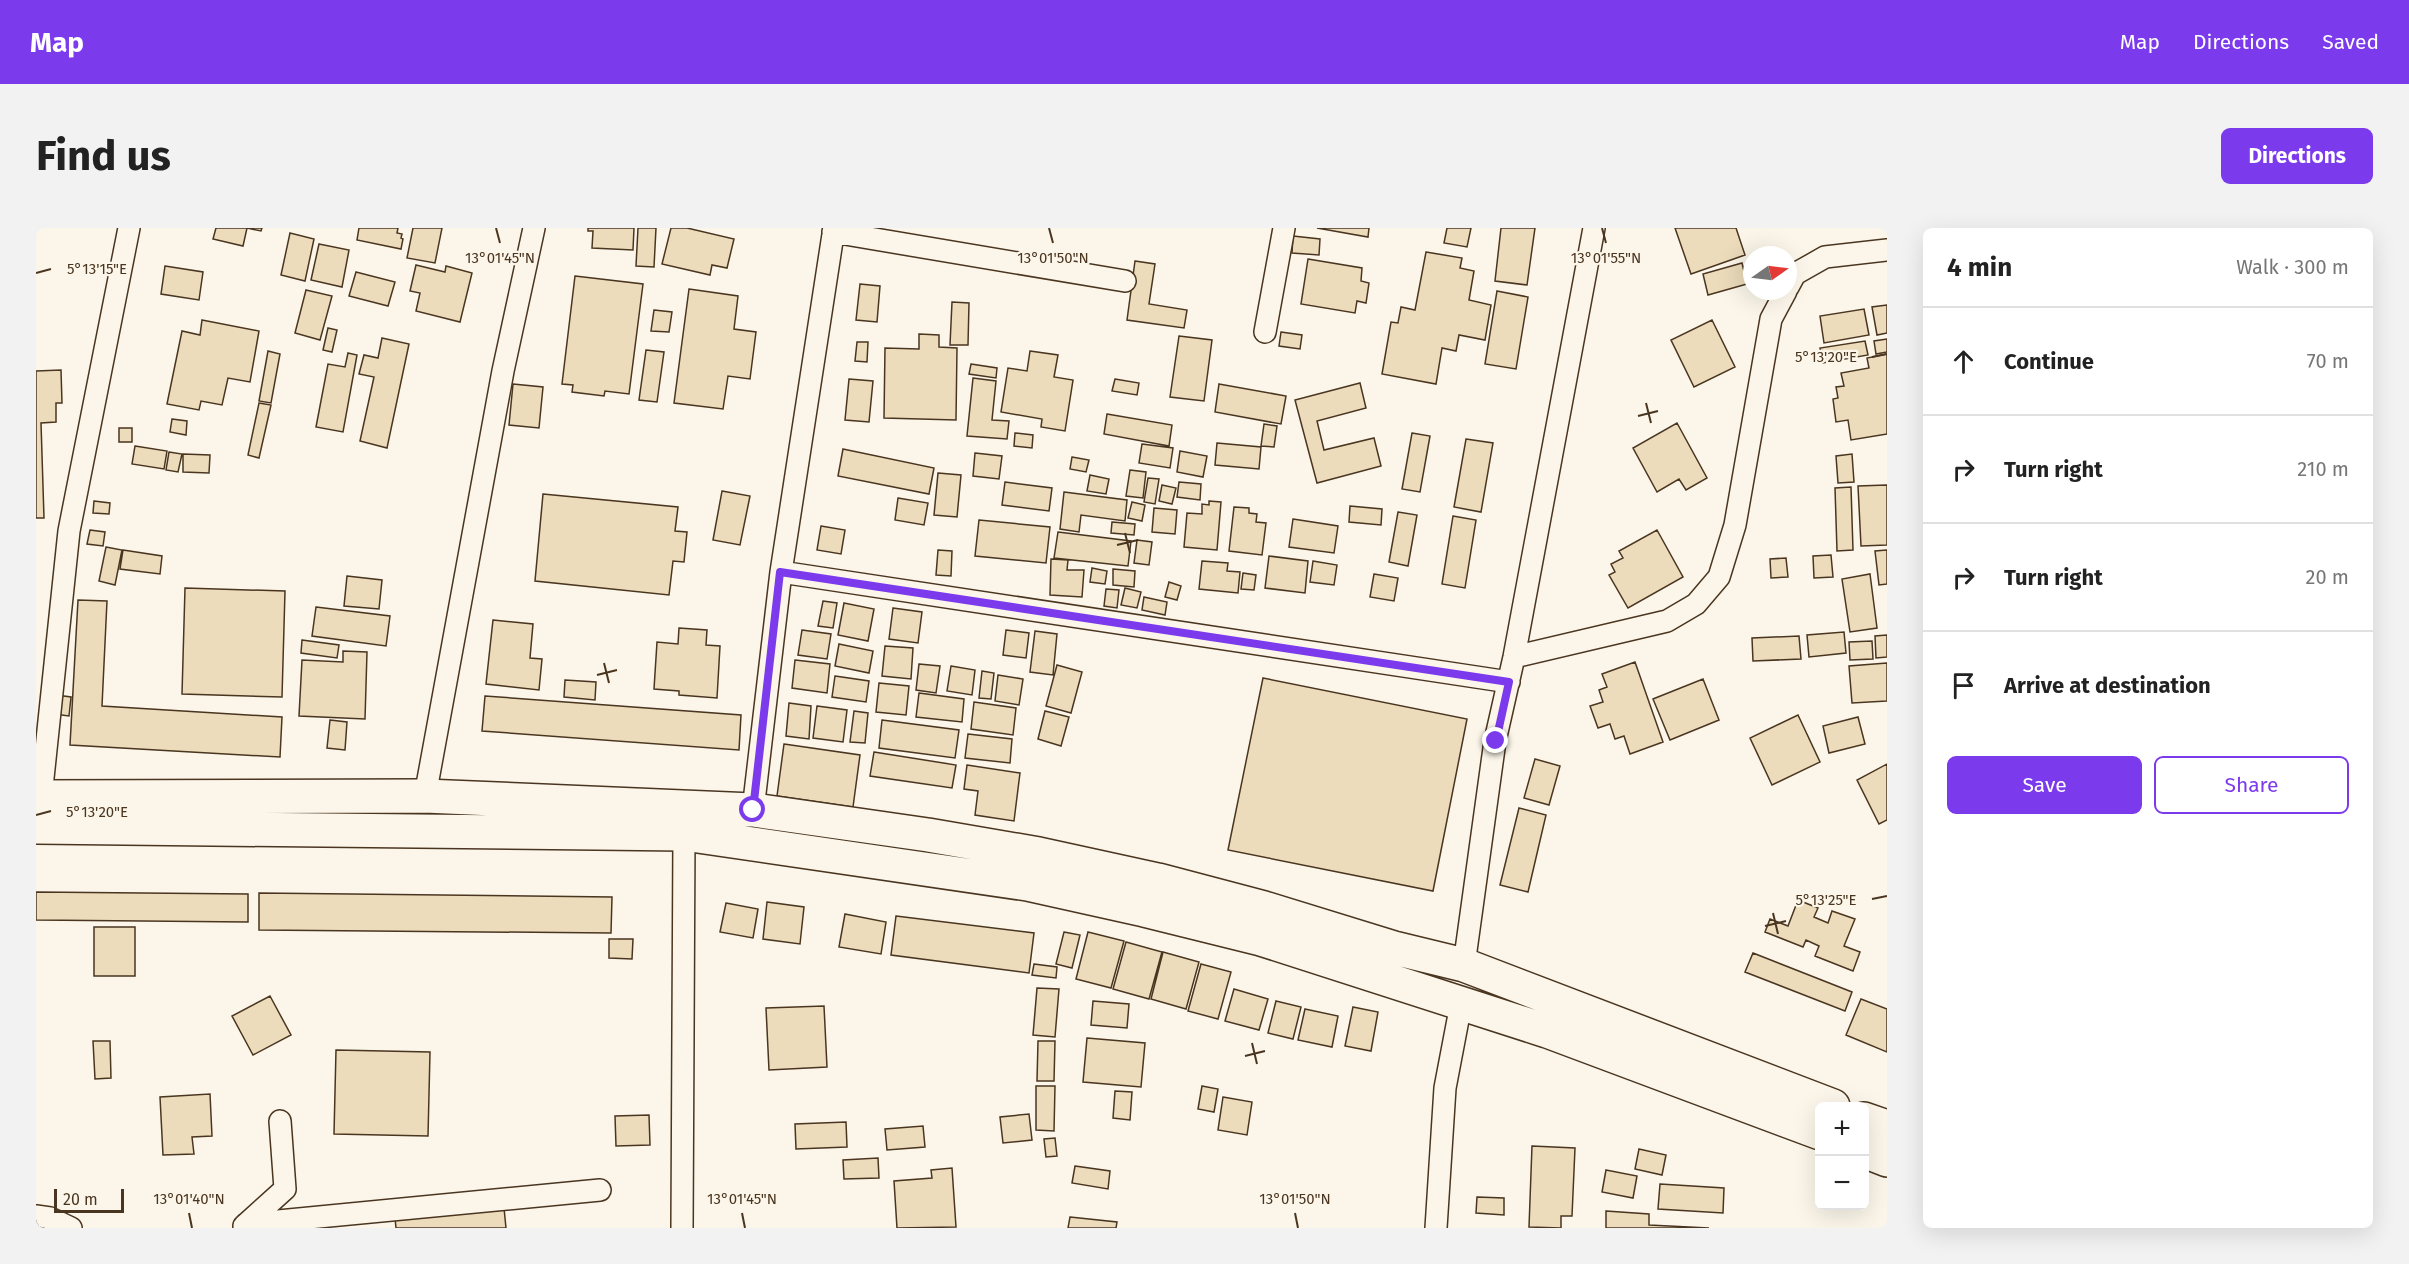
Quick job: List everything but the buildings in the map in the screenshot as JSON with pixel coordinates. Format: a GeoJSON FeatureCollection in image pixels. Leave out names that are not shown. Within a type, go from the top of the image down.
{"type":"FeatureCollection","features":[{"type":"Feature","properties":{"kind":"highway"},"geometry":{"type":"LineString","coordinates":[[38,807],[425,796],[753,810],[918,833],[1039,854],[1158,880],[1264,908],[1394,948],[1464,965],[1820,1102]]}},
{"type":"Feature","properties":{"kind":"highway"},"geometry":{"type":"LineString","coordinates":[[38,807],[684,834],[1027,884],[1262,939],[1547,1031],[1815,1132]]}},
{"type":"Feature","properties":{"kind":"highway"},"geometry":{"type":"LineString","coordinates":[[1869,1121],[1887,1127]]}},
{"type":"Feature","properties":{"kind":"highway"},"geometry":{"type":"LineString","coordinates":[[1869,1153],[1887,1160]]}},
{"type":"Feature","properties":{"kind":"street"},"geometry":{"type":"LineString","coordinates":[[38,807],[69,531],[129,228]]}},
{"type":"Feature","properties":{"kind":"street"},"geometry":{"type":"LineString","coordinates":[[425,796],[503,371],[534,228]]}},
{"type":"Feature","properties":{"kind":"street"},"geometry":{"type":"LineString","coordinates":[[1265,332],[1284,228]]}},
{"type":"Feature","properties":{"kind":"street"},"geometry":{"type":"LineString","coordinates":[[1464,965],[1496,741],[1514,657],[1594,228]]}},
{"type":"Feature","properties":{"kind":"street"},"geometry":{"type":"LineString","coordinates":[[753,810],[780,572],[834,230],[1125,281]]}},
{"type":"Feature","properties":{"kind":"street"},"geometry":{"type":"LineString","coordinates":[[1797,273],[1825,257],[1887,250]]}},
{"type":"Feature","properties":{"kind":"street"},"geometry":{"type":"LineString","coordinates":[[1514,657],[1667,621],[1696,604],[1719,577],[1735,525],[1771,319],[1781,300]]}},
{"type":"Feature","properties":{"kind":"street"},"geometry":{"type":"LineString","coordinates":[[780,572],[1509,682]]}},
{"type":"Feature","properties":{"kind":"street"},"geometry":{"type":"LineString","coordinates":[[682,1228],[684,834]]}},
{"type":"Feature","properties":{"kind":"street"},"geometry":{"type":"LineString","coordinates":[[1436,1228],[1445,1088],[1461,1004]]}},
{"type":"Feature","properties":{"kind":"street"},"geometry":{"type":"LineString","coordinates":[[243,1226],[285,1188],[280,1122]]}},
{"type":"Feature","properties":{"kind":"street"},"geometry":{"type":"LineString","coordinates":[[243,1226],[600,1191]]}},
{"type":"Feature","properties":{"kind":"street"},"geometry":{"type":"LineString","coordinates":[[36,1216],[50,1218],[71,1228]]}},
{"type":"Feature","properties":{"kind":"route"},"geometry":{"type":"LineString","coordinates":[[753,810],[780,572],[1509,682],[1496,741]]}}]}
